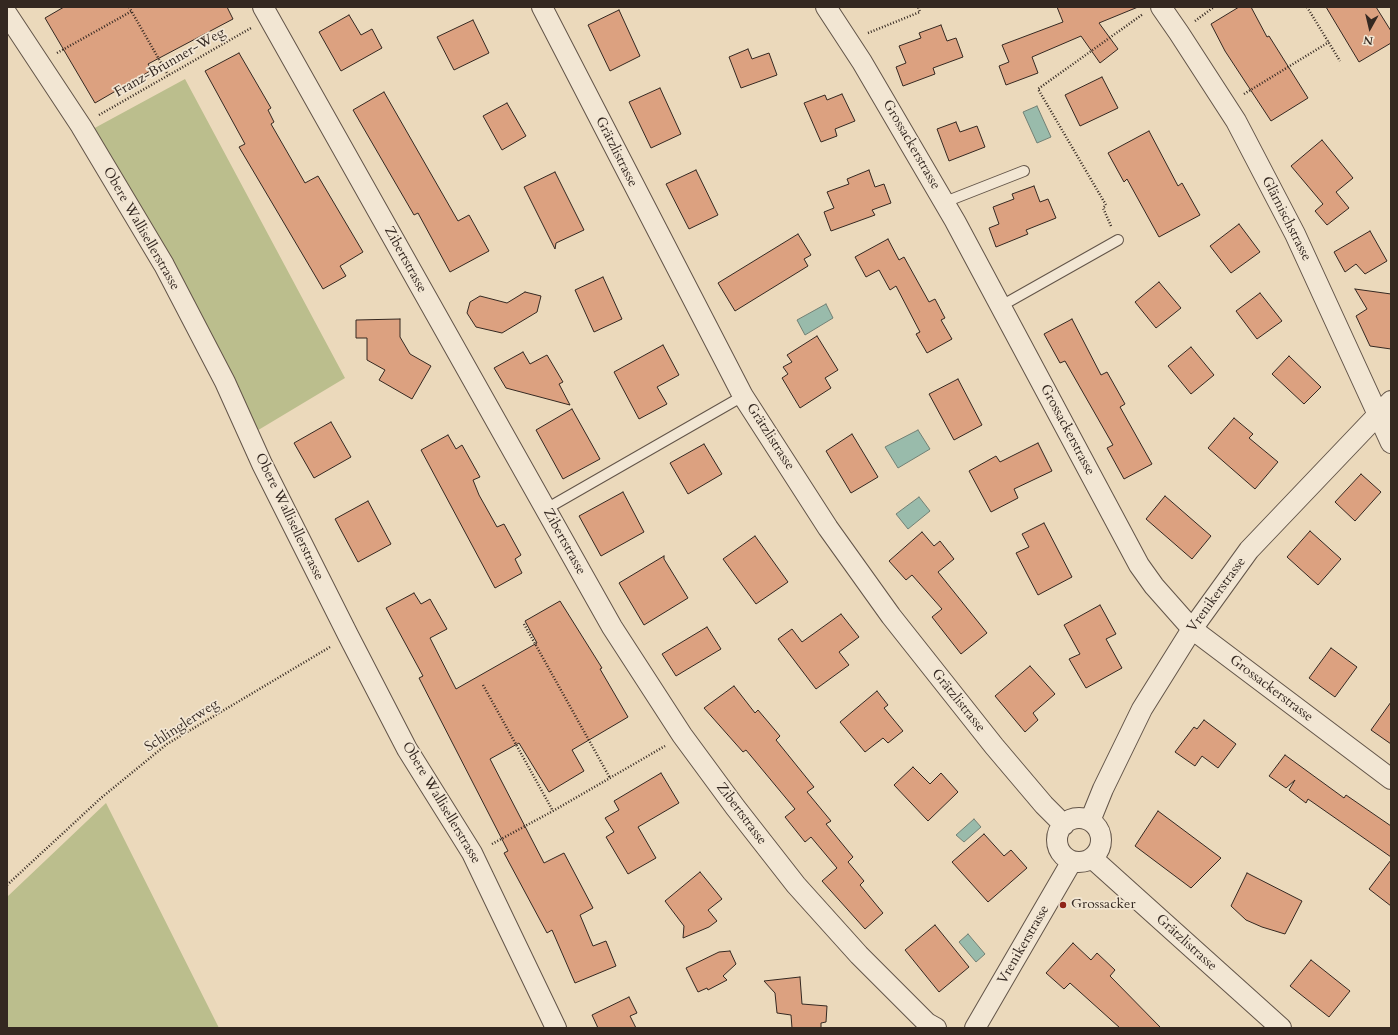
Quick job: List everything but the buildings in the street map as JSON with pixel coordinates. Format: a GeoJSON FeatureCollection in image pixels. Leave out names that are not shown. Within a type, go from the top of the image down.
{"type":"FeatureCollection","features":[{"type":"Feature","properties":{"kind":"street","name":"Grätzlistrasse"},"geometry":{"type":"LineString","coordinates":[[542,7],[743,396],[828,528],[891,616],[994,746],[1044,805],[1064,825]]}},
{"type":"Feature","properties":{"kind":"street","name":"Grossackerstrasse"},"geometry":{"type":"LineString","coordinates":[[826,7],[848,40],[944,202],[1139,565],[1154,586],[1192,629],[1391,780]]}},
{"type":"Feature","properties":{"kind":"street","name":"Glärnischstrasse"},"geometry":{"type":"LineString","coordinates":[[1153,9],[1226,104],[1236,121],[1295,234],[1391,443]]}},
{"type":"Feature","properties":{"kind":"street","name":"Zibertstrasse"},"geometry":{"type":"LineString","coordinates":[[266,13],[612,627],[682,735],[735,807],[796,885],[860,956],[927,1023],[936,1028]]}},
{"type":"Feature","properties":{"kind":"street","name":"Obere Wallisellerstrasse"},"geometry":{"type":"LineString","coordinates":[[7,14],[81,126],[164,265],[225,382],[262,464],[348,635],[407,749],[472,853],[556,1028]]}},
{"type":"Feature","properties":{"kind":"street","name":"Vrenikerstrasse"},"geometry":{"type":"LineString","coordinates":[[1090,822],[1103,789],[1142,709],[1192,629],[1250,550],[1391,401]]}},
{"type":"Feature","properties":{"kind":"street"},"geometry":{"type":"LineString","coordinates":[[1076,818],[1090,822],[1097,827],[1101,835],[1101,843],[1098,851],[1092,858],[1086,861],[1072,861],[1065,857],[1058,845],[1058,838],[1064,825],[1076,818]]}},
{"type":"Feature","properties":{"kind":"street","name":"Grätzlistrasse"},"geometry":{"type":"LineString","coordinates":[[1092,858],[1281,1028]]}},
{"type":"Feature","properties":{"kind":"street","name":"Vrenikerstrasse"},"geometry":{"type":"LineString","coordinates":[[976,1028],[1072,861]]}},
{"type":"Feature","properties":{"kind":"lane"},"geometry":{"type":"LineString","coordinates":[[944,202],[1024,171]]}},
{"type":"Feature","properties":{"kind":"lane"},"geometry":{"type":"LineString","coordinates":[[1001,306],[1118,240]]}},
{"type":"Feature","properties":{"kind":"lane"},"geometry":{"type":"LineString","coordinates":[[546,509],[743,396]]}},
{"type":"Feature","properties":{"kind":"path"},"geometry":{"type":"LineString","coordinates":[[129,7],[168,75]]}},
{"type":"Feature","properties":{"kind":"path"},"geometry":{"type":"LineString","coordinates":[[848,40],[920,12],[918,7]]}},
{"type":"Feature","properties":{"kind":"path"},"geometry":{"type":"LineString","coordinates":[[1307,7],[1340,61]]}},
{"type":"Feature","properties":{"kind":"path"},"geometry":{"type":"LineString","coordinates":[[1107,217],[1103,208],[1106,205],[1038,89],[1153,9]]}},
{"type":"Feature","properties":{"kind":"path"},"geometry":{"type":"LineString","coordinates":[[39,63],[132,11]]}},
{"type":"Feature","properties":{"kind":"path","name":"Franz-Brunner-Weg"},"geometry":{"type":"LineString","coordinates":[[81,126],[168,75],[266,13]]}},
{"type":"Feature","properties":{"kind":"path"},"geometry":{"type":"LineString","coordinates":[[1226,104],[1329,42]]}},
{"type":"Feature","properties":{"kind":"path"},"geometry":{"type":"LineString","coordinates":[[524,624],[610,778]]}},
{"type":"Feature","properties":{"kind":"path","name":"Schlinglerweg"},"geometry":{"type":"LineString","coordinates":[[7,885],[100,798],[167,744],[309,661],[348,635]]}},
{"type":"Feature","properties":{"kind":"path"},"geometry":{"type":"LineString","coordinates":[[483,685],[553,811]]}},
{"type":"Feature","properties":{"kind":"path"},"geometry":{"type":"LineString","coordinates":[[472,853],[553,811],[682,735]]}},
{"type":"Feature","properties":{"kind":"green space"},"geometry":{"type":"Polygon","coordinates":[[[185,79],[345,378],[255,432],[91,130],[185,79]]]}},
{"type":"Feature","properties":{"kind":"green space"},"geometry":{"type":"Polygon","coordinates":[[[106,803],[219,1028],[7,1028],[7,897],[106,803]]]}},
{"type":"Feature","properties":{"kind":"shaded area"},"geometry":{"type":"Polygon","coordinates":[[[1037,106],[1051,137],[1037,143],[1023,112],[1037,106]]]}},
{"type":"Feature","properties":{"kind":"shaded area"},"geometry":{"type":"Polygon","coordinates":[[[826,304],[833,318],[805,335],[797,320],[826,304]]]}},
{"type":"Feature","properties":{"kind":"shaded area"},"geometry":{"type":"Polygon","coordinates":[[[918,430],[930,449],[898,468],[885,447],[918,430]]]}},
{"type":"Feature","properties":{"kind":"shaded area"},"geometry":{"type":"Polygon","coordinates":[[[919,497],[930,511],[908,529],[896,514],[919,497]]]}},
{"type":"Feature","properties":{"kind":"shaded area"},"geometry":{"type":"Polygon","coordinates":[[[974,819],[981,827],[964,842],[956,835],[974,819]]]}},
{"type":"Feature","properties":{"kind":"shaded area"},"geometry":{"type":"Polygon","coordinates":[[[968,934],[985,954],[976,962],[959,942],[968,934]]]}},
{"type":"Feature","properties":{"kind":"place","name":"Grossacker"},"geometry":{"type":"Point","coordinates":[1063,905]}}]}
